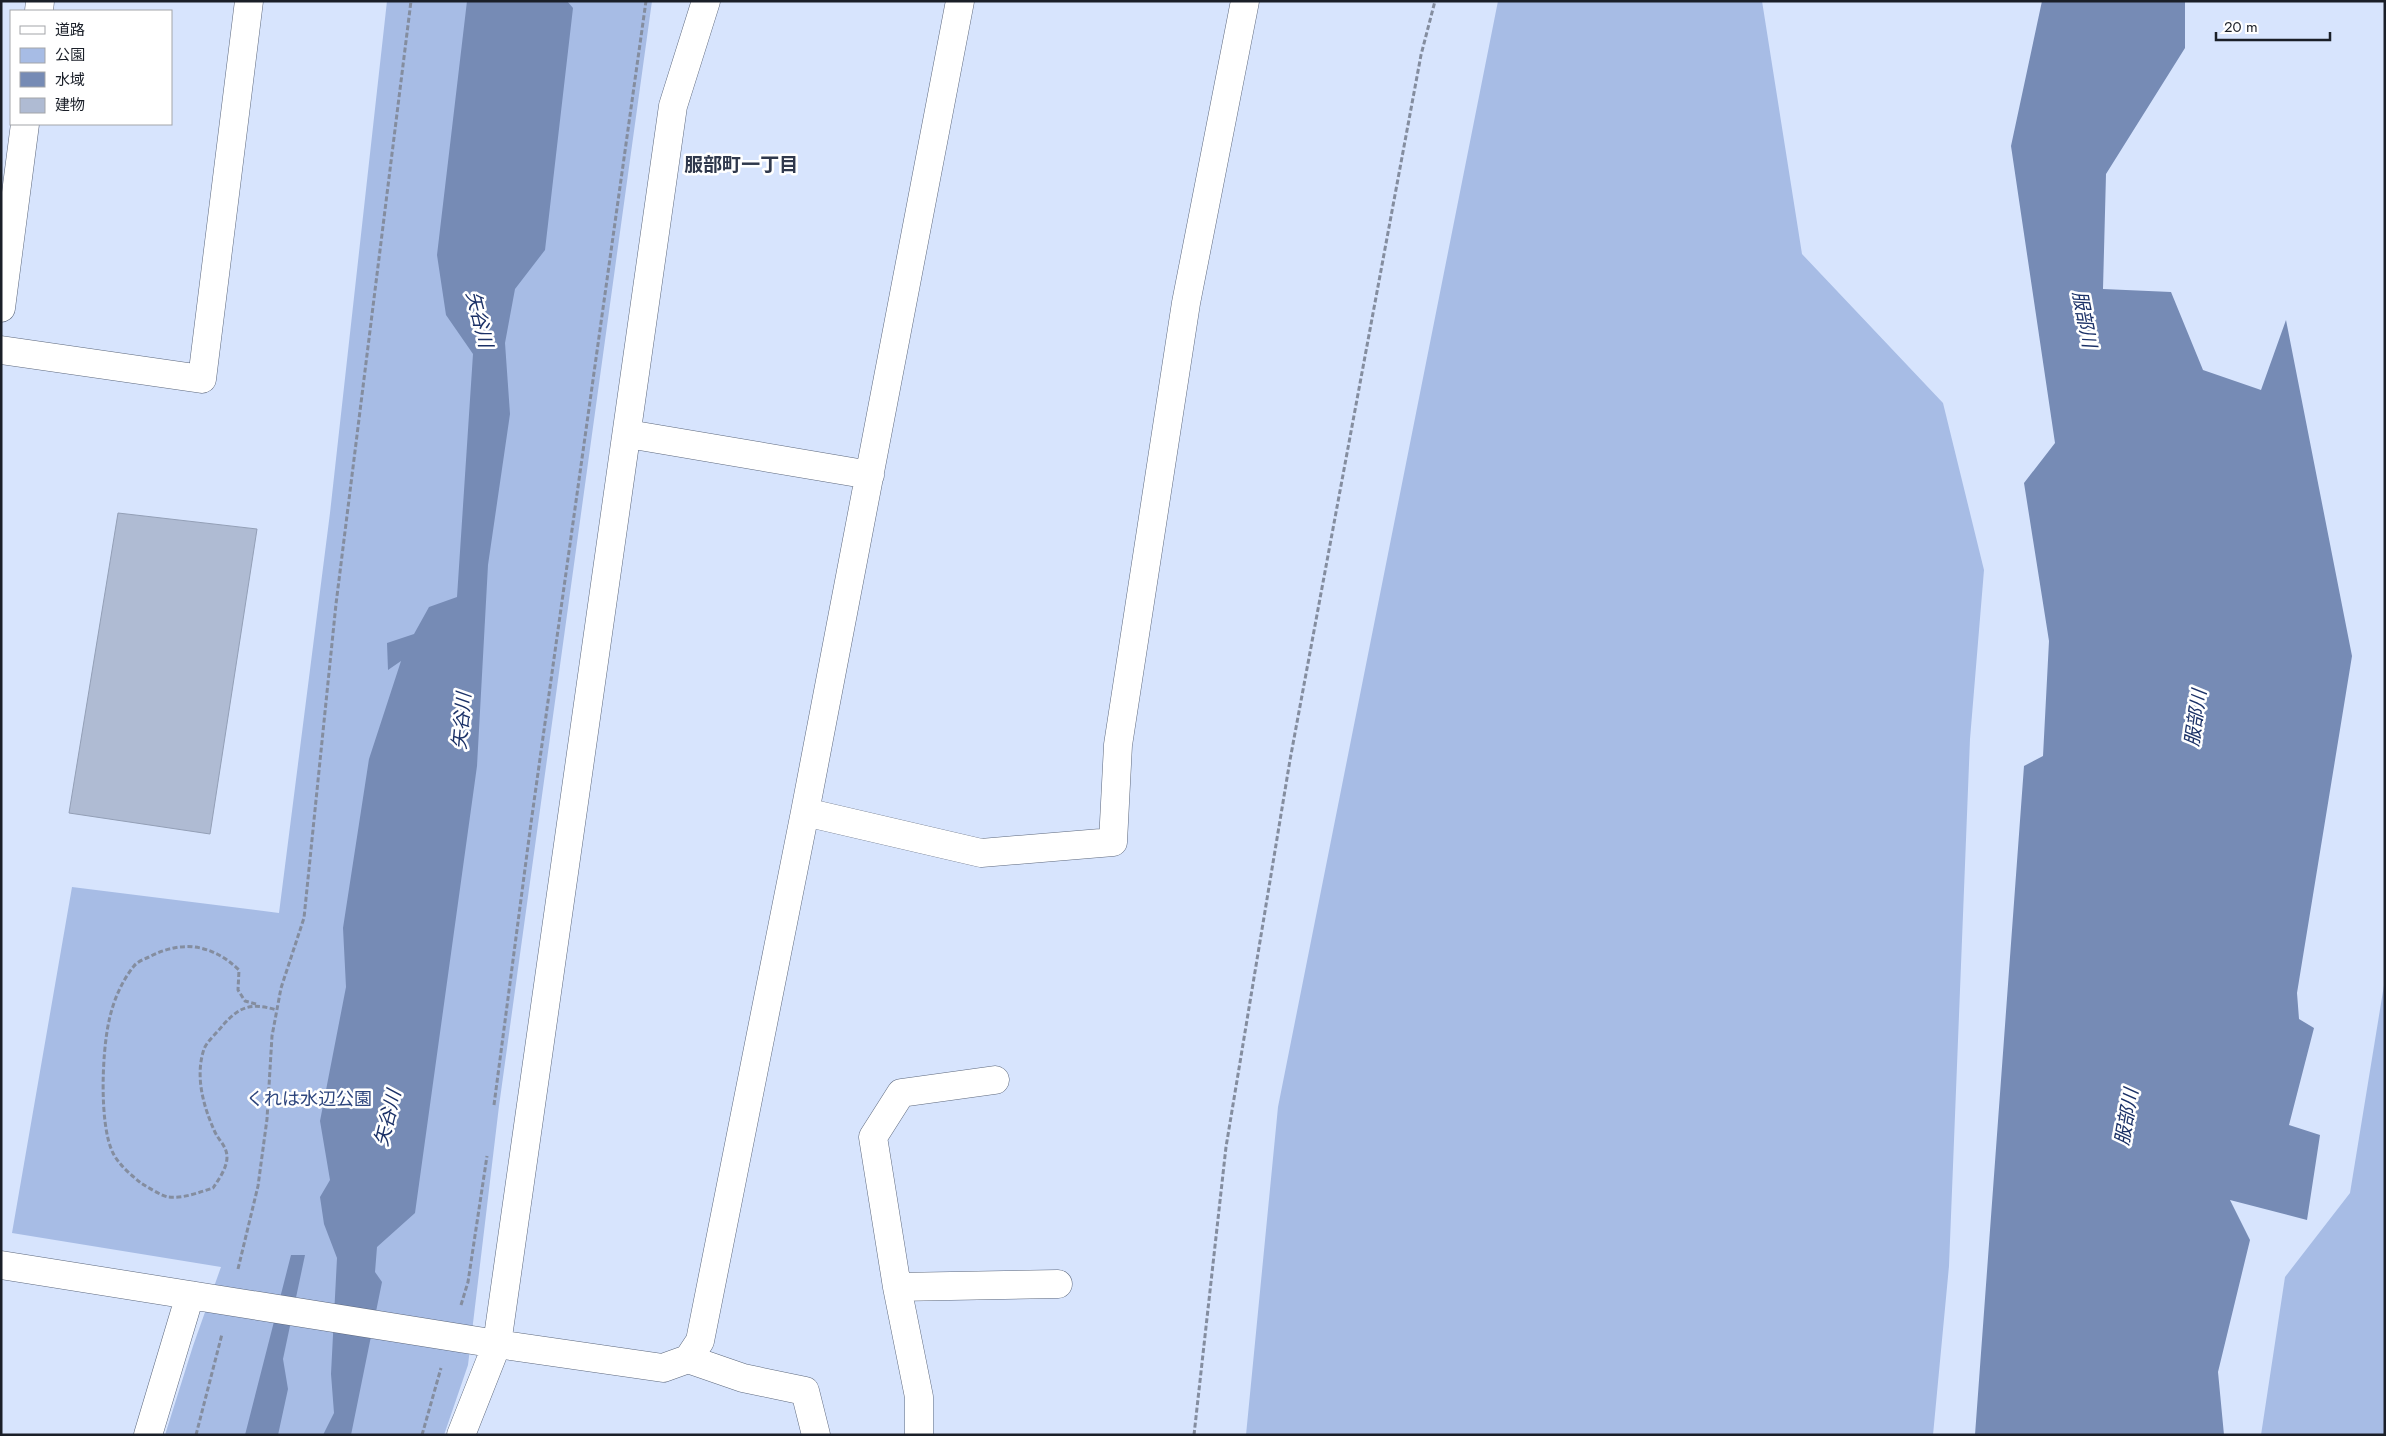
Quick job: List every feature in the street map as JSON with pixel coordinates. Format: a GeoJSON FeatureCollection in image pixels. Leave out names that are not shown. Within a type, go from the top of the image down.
{"type":"FeatureCollection","features":[{"type":"Feature","properties":{"kind":"street"},"geometry":{"type":"LineString","coordinates":[[1,350],[202,380],[249,1]]}},
{"type":"Feature","properties":{"kind":"street"},"geometry":{"type":"LineString","coordinates":[[461,1435],[497,1344],[628,434],[673,106],[706,1]]}},
{"type":"Feature","properties":{"kind":"street"},"geometry":{"type":"LineString","coordinates":[[1,1265],[421,1330],[497,1344],[663,1368],[688,1359],[700,1341],[805,812],[960,1]]}},
{"type":"Feature","properties":{"kind":"street"},"geometry":{"type":"LineString","coordinates":[[805,812],[981,853],[1113,842],[1118,745],[1186,303],[1245,1]]}},
{"type":"Feature","properties":{"kind":"street"},"geometry":{"type":"LineString","coordinates":[[1,308],[25,125]]}},
{"type":"Feature","properties":{"kind":"street"},"geometry":{"type":"LineString","coordinates":[[628,434],[870,474]]}},
{"type":"Feature","properties":{"kind":"street"},"geometry":{"type":"LineString","coordinates":[[919,1435],[919,1397],[897,1287],[873,1137],[901,1093],[995,1080]]}},
{"type":"Feature","properties":{"kind":"street"},"geometry":{"type":"LineString","coordinates":[[897,1287],[1058,1284]]}},
{"type":"Feature","properties":{"kind":"street"},"geometry":{"type":"LineString","coordinates":[[148,1435],[190,1295]]}},
{"type":"Feature","properties":{"kind":"street"},"geometry":{"type":"LineString","coordinates":[[688,1359],[743,1378],[805,1391],[816,1435]]}},
{"type":"Feature","properties":{"kind":"path"},"geometry":{"type":"LineString","coordinates":[[236,1276],[258,1186],[267,1119],[272,1036],[281,988],[304,918],[336,604],[411,1]]}},
{"type":"Feature","properties":{"kind":"path"},"geometry":{"type":"LineString","coordinates":[[494,1110],[531,823],[646,1]]}},
{"type":"Feature","properties":{"kind":"path"},"geometry":{"type":"LineString","coordinates":[[1194,1435],[1226,1147],[1290,760],[1421,55],[1435,1]]}},
{"type":"Feature","properties":{"kind":"path"},"geometry":{"type":"LineString","coordinates":[[256,1004],[230,1018],[204,1047],[199,1078],[212,1123],[224,1145],[227,1157],[223,1172],[213,1188],[190,1195],[168,1197],[148,1187],[128,1173],[113,1153],[106,1130],[103,1095],[109,1022],[122,984],[135,964],[161,951],[184,946],[208,949],[225,957],[239,970],[238,990],[245,1001],[256,1004],[277,1010]]}},
{"type":"Feature","properties":{"kind":"path"},"geometry":{"type":"LineString","coordinates":[[459,1310],[468,1282],[488,1148]]}},
{"type":"Feature","properties":{"kind":"path"},"geometry":{"type":"LineString","coordinates":[[196,1435],[223,1332]]}},
{"type":"Feature","properties":{"kind":"path"},"geometry":{"type":"LineString","coordinates":[[422,1435],[443,1361]]}},
{"type":"Feature","properties":{"kind":"green space","name":"くれは水辺公園"},"geometry":{"type":"Polygon","coordinates":[[[387,1],[652,1],[499,1106],[468,1365],[444,1435],[165,1435],[193,1346],[221,1267],[12,1233],[72,887],[279,913],[330,513],[387,1]]]}},
{"type":"Feature","properties":{"kind":"green space"},"geometry":{"type":"Polygon","coordinates":[[[1498,1],[1762,1],[1802,254],[1943,403],[1984,570],[1970,739],[1949,1266],[1933,1435],[1246,1435],[1278,1107],[1498,1]]]}},
{"type":"Feature","properties":{"kind":"green space"},"geometry":{"type":"Polygon","coordinates":[[[2385,979],[2385,1435],[2261,1435],[2285,1277],[2350,1193],[2385,979]]]}},
{"type":"Feature","properties":{"kind":"water","name":"矢谷川"},"geometry":{"type":"Polygon","coordinates":[[[467,1],[567,1],[573,8],[545,250],[515,289],[505,343],[510,414],[488,565],[477,766],[415,1213],[377,1247],[375,1272],[382,1282],[351,1435],[323,1435],[334,1413],[331,1374],[337,1258],[324,1224],[320,1197],[330,1180],[320,1121],[346,987],[343,928],[369,759],[401,661],[388,670],[387,643],[414,634],[429,607],[457,597],[473,354],[446,315],[437,255],[467,1]]]}},
{"type":"Feature","properties":{"kind":"water","name":"服部川"},"geometry":{"type":"Polygon","coordinates":[[[2042,1],[2185,1],[2185,48],[2106,174],[2103,289],[2171,292],[2203,370],[2261,390],[2286,320],[2352,656],[2297,993],[2299,1019],[2314,1028],[2289,1125],[2320,1135],[2307,1220],[2230,1200],[2250,1240],[2218,1372],[2224,1435],[1975,1435],[2024,766],[2043,756],[2049,641],[2024,483],[2055,443],[2011,146],[2042,1]]]}},
{"type":"Feature","properties":{"kind":"water"},"geometry":{"type":"Polygon","coordinates":[[[291,1255],[305,1255],[283,1359],[288,1389],[278,1435],[245,1435],[291,1255]]]}},
{"type":"Feature","properties":{"kind":"building"},"geometry":{"type":"Polygon","coordinates":[[[118,513],[257,529],[210,834],[69,813],[118,513]]]}},
{"type":"Feature","properties":{"kind":"district","name":"服部町一丁目"},"geometry":{"type":"Point","coordinates":[741,164]}}]}
